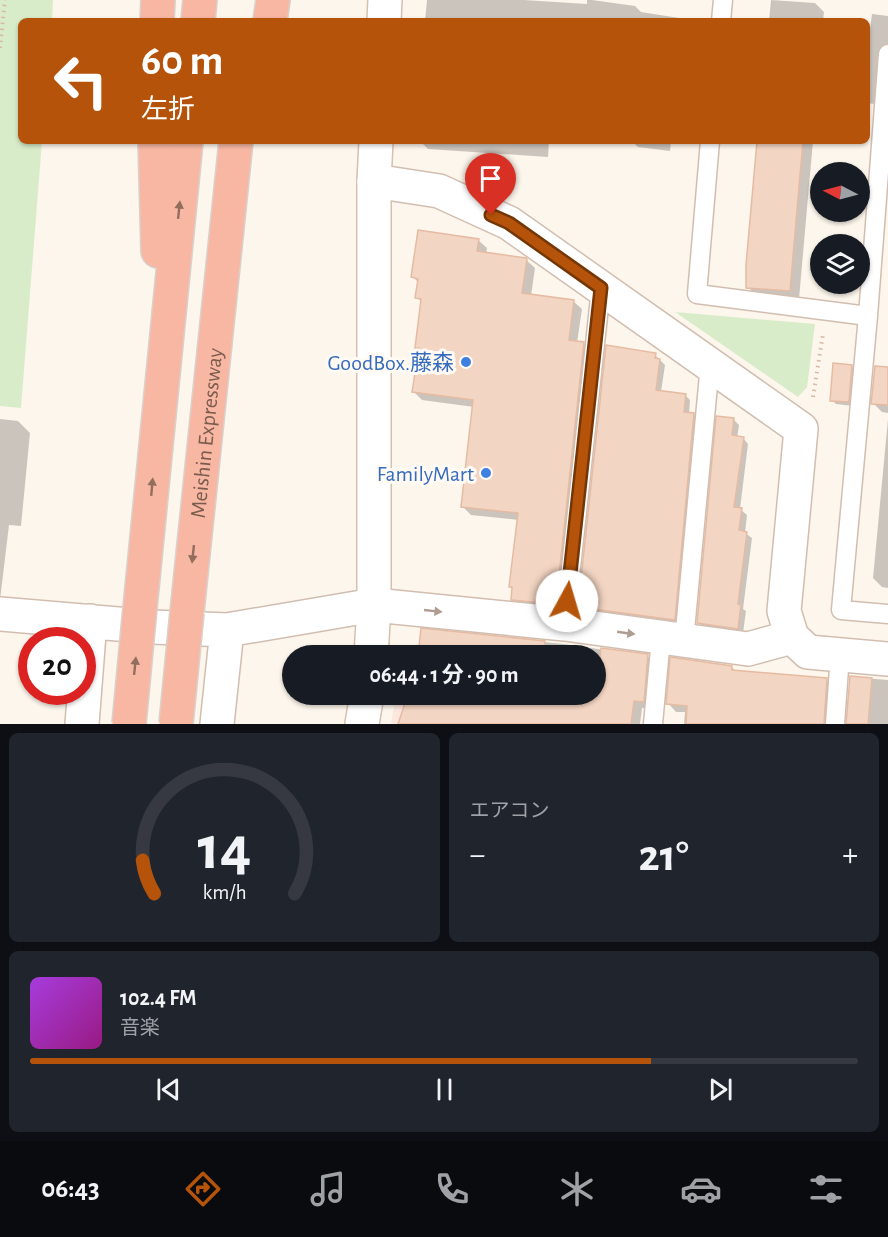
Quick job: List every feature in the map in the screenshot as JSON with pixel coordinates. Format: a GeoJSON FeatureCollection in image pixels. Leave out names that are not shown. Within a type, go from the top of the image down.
{"type":"FeatureCollection","features":[{"type":"Feature","properties":{"kind":"highway"},"geometry":{"type":"LineString","coordinates":[[157,18],[158,0]]}},
{"type":"Feature","properties":{"kind":"highway"},"geometry":{"type":"LineString","coordinates":[[198,18],[200,0]]}},
{"type":"Feature","properties":{"kind":"highway"},"geometry":{"type":"LineString","coordinates":[[247,18],[249,0]]}},
{"type":"Feature","properties":{"kind":"highway"},"geometry":{"type":"LineString","coordinates":[[270,18],[273,0]]}},
{"type":"Feature","properties":{"kind":"highway"},"geometry":{"type":"LineString","coordinates":[[155,144],[162,385]]}},
{"type":"Feature","properties":{"kind":"highway"},"geometry":{"type":"LineString","coordinates":[[129,724],[186,144]]}},
{"type":"Feature","properties":{"kind":"highway","name":"Meishin Expressway"},"geometry":{"type":"LineString","coordinates":[[176,724],[236,144]]}},
{"type":"Feature","properties":{"kind":"highway"},"geometry":{"type":"LineString","coordinates":[[211,387],[250,144]]}},
{"type":"Feature","properties":{"kind":"street"},"geometry":{"type":"LineString","coordinates":[[384,18],[386,0]]}},
{"type":"Feature","properties":{"kind":"street"},"geometry":{"type":"LineString","coordinates":[[372,645],[376,144]]}},
{"type":"Feature","properties":{"kind":"street"},"geometry":{"type":"LineString","coordinates":[[374,181],[438,191],[509,223],[801,429],[784,611],[792,637],[808,652],[888,659]]}},
{"type":"Feature","properties":{"kind":"street"},"geometry":{"type":"LineString","coordinates":[[0,614],[153,627],[227,630],[374,605],[565,624],[748,649],[792,637]]}},
{"type":"Feature","properties":{"kind":"street"},"geometry":{"type":"LineString","coordinates":[[82,724],[90,621]]}},
{"type":"Feature","properties":{"kind":"street"},"geometry":{"type":"LineString","coordinates":[[217,724],[227,630]]}},
{"type":"Feature","properties":{"kind":"street"},"geometry":{"type":"LineString","coordinates":[[362,724],[365,705]]}},
{"type":"Feature","properties":{"kind":"lane"},"geometry":{"type":"LineString","coordinates":[[721,18],[723,0]]}},
{"type":"Feature","properties":{"kind":"lane"},"geometry":{"type":"LineString","coordinates":[[888,54],[868,316],[841,610],[888,614]]}},
{"type":"Feature","properties":{"kind":"lane"},"geometry":{"type":"LineString","coordinates":[[710,144],[697,294],[868,316]]}},
{"type":"Feature","properties":{"kind":"lane"},"geometry":{"type":"LineString","coordinates":[[565,624],[601,288]]}},
{"type":"Feature","properties":{"kind":"lane"},"geometry":{"type":"LineString","coordinates":[[652,724],[673,639],[710,364]]}},
{"type":"Feature","properties":{"kind":"lane"},"geometry":{"type":"LineString","coordinates":[[835,724],[840,655]]}},
{"type":"Feature","properties":{"kind":"path"},"geometry":{"type":"LineString","coordinates":[[0,48],[5,0]]}},
{"type":"Feature","properties":{"kind":"path"},"geometry":{"type":"LineString","coordinates":[[801,429],[812,404],[826,309]]}},
{"type":"Feature","properties":{"kind":"shaded area"},"geometry":{"type":"Polygon","coordinates":[[[394,705],[425,705],[487,724],[391,724],[394,705]]]}},
{"type":"Feature","properties":{"kind":"green space"},"geometry":{"type":"Polygon","coordinates":[[[0,0],[53,0],[52,18],[18,18],[18,144],[42,144],[21,408],[0,406],[0,0]]]}},
{"type":"Feature","properties":{"kind":"green space"},"geometry":{"type":"Polygon","coordinates":[[[675,312],[815,324],[807,387],[798,397],[675,312]]]}},
{"type":"Feature","properties":{"kind":"building"},"geometry":{"type":"Polygon","coordinates":[[[757,144],[803,144],[790,291],[746,288],[757,144]]]}},
{"type":"Feature","properties":{"kind":"building"},"geometry":{"type":"Polygon","coordinates":[[[418,230],[479,239],[477,251],[526,258],[522,293],[574,300],[569,340],[584,342],[556,604],[511,600],[512,587],[509,587],[518,513],[461,507],[473,400],[412,392],[419,348],[415,348],[421,299],[415,298],[418,279],[411,277],[418,230]]]}},
{"type":"Feature","properties":{"kind":"building"},"geometry":{"type":"Polygon","coordinates":[[[606,345],[656,353],[655,358],[660,359],[656,390],[686,394],[684,412],[694,413],[675,620],[578,607],[606,345]]]}},
{"type":"Feature","properties":{"kind":"building"},"geometry":{"type":"Polygon","coordinates":[[[833,363],[852,365],[849,402],[830,401],[833,363]]]}},
{"type":"Feature","properties":{"kind":"building"},"geometry":{"type":"Polygon","coordinates":[[[875,366],[888,367],[888,405],[871,404],[875,366]]]}},
{"type":"Feature","properties":{"kind":"building"},"geometry":{"type":"Polygon","coordinates":[[[716,416],[734,418],[732,435],[744,437],[734,507],[742,508],[739,530],[747,532],[738,604],[741,605],[738,629],[697,623],[716,416]]]}},
{"type":"Feature","properties":{"kind":"building"},"geometry":{"type":"Polygon","coordinates":[[[421,628],[545,641],[544,645],[419,645],[421,628]]]}},
{"type":"Feature","properties":{"kind":"building"},"geometry":{"type":"Polygon","coordinates":[[[606,649],[648,654],[644,702],[634,701],[631,724],[398,724],[404,705],[606,705],[606,649]]]}},
{"type":"Feature","properties":{"kind":"building"},"geometry":{"type":"Polygon","coordinates":[[[670,657],[732,666],[732,670],[827,678],[824,724],[686,724],[687,706],[666,704],[670,657]]]}},
{"type":"Feature","properties":{"kind":"building"},"geometry":{"type":"Polygon","coordinates":[[[850,676],[872,678],[868,724],[846,724],[850,676]]]}},
{"type":"Feature","properties":{"kind":"place","name":"GoodBox.藤森"},"geometry":{"type":"Point","coordinates":[466,362]}},
{"type":"Feature","properties":{"kind":"place","name":"FamilyMart"},"geometry":{"type":"Point","coordinates":[486,473]}},
{"type":"Feature","properties":{"kind":"route"},"geometry":{"type":"LineString","coordinates":[[491,215],[509,223],[601,288],[567,601]]}}]}
